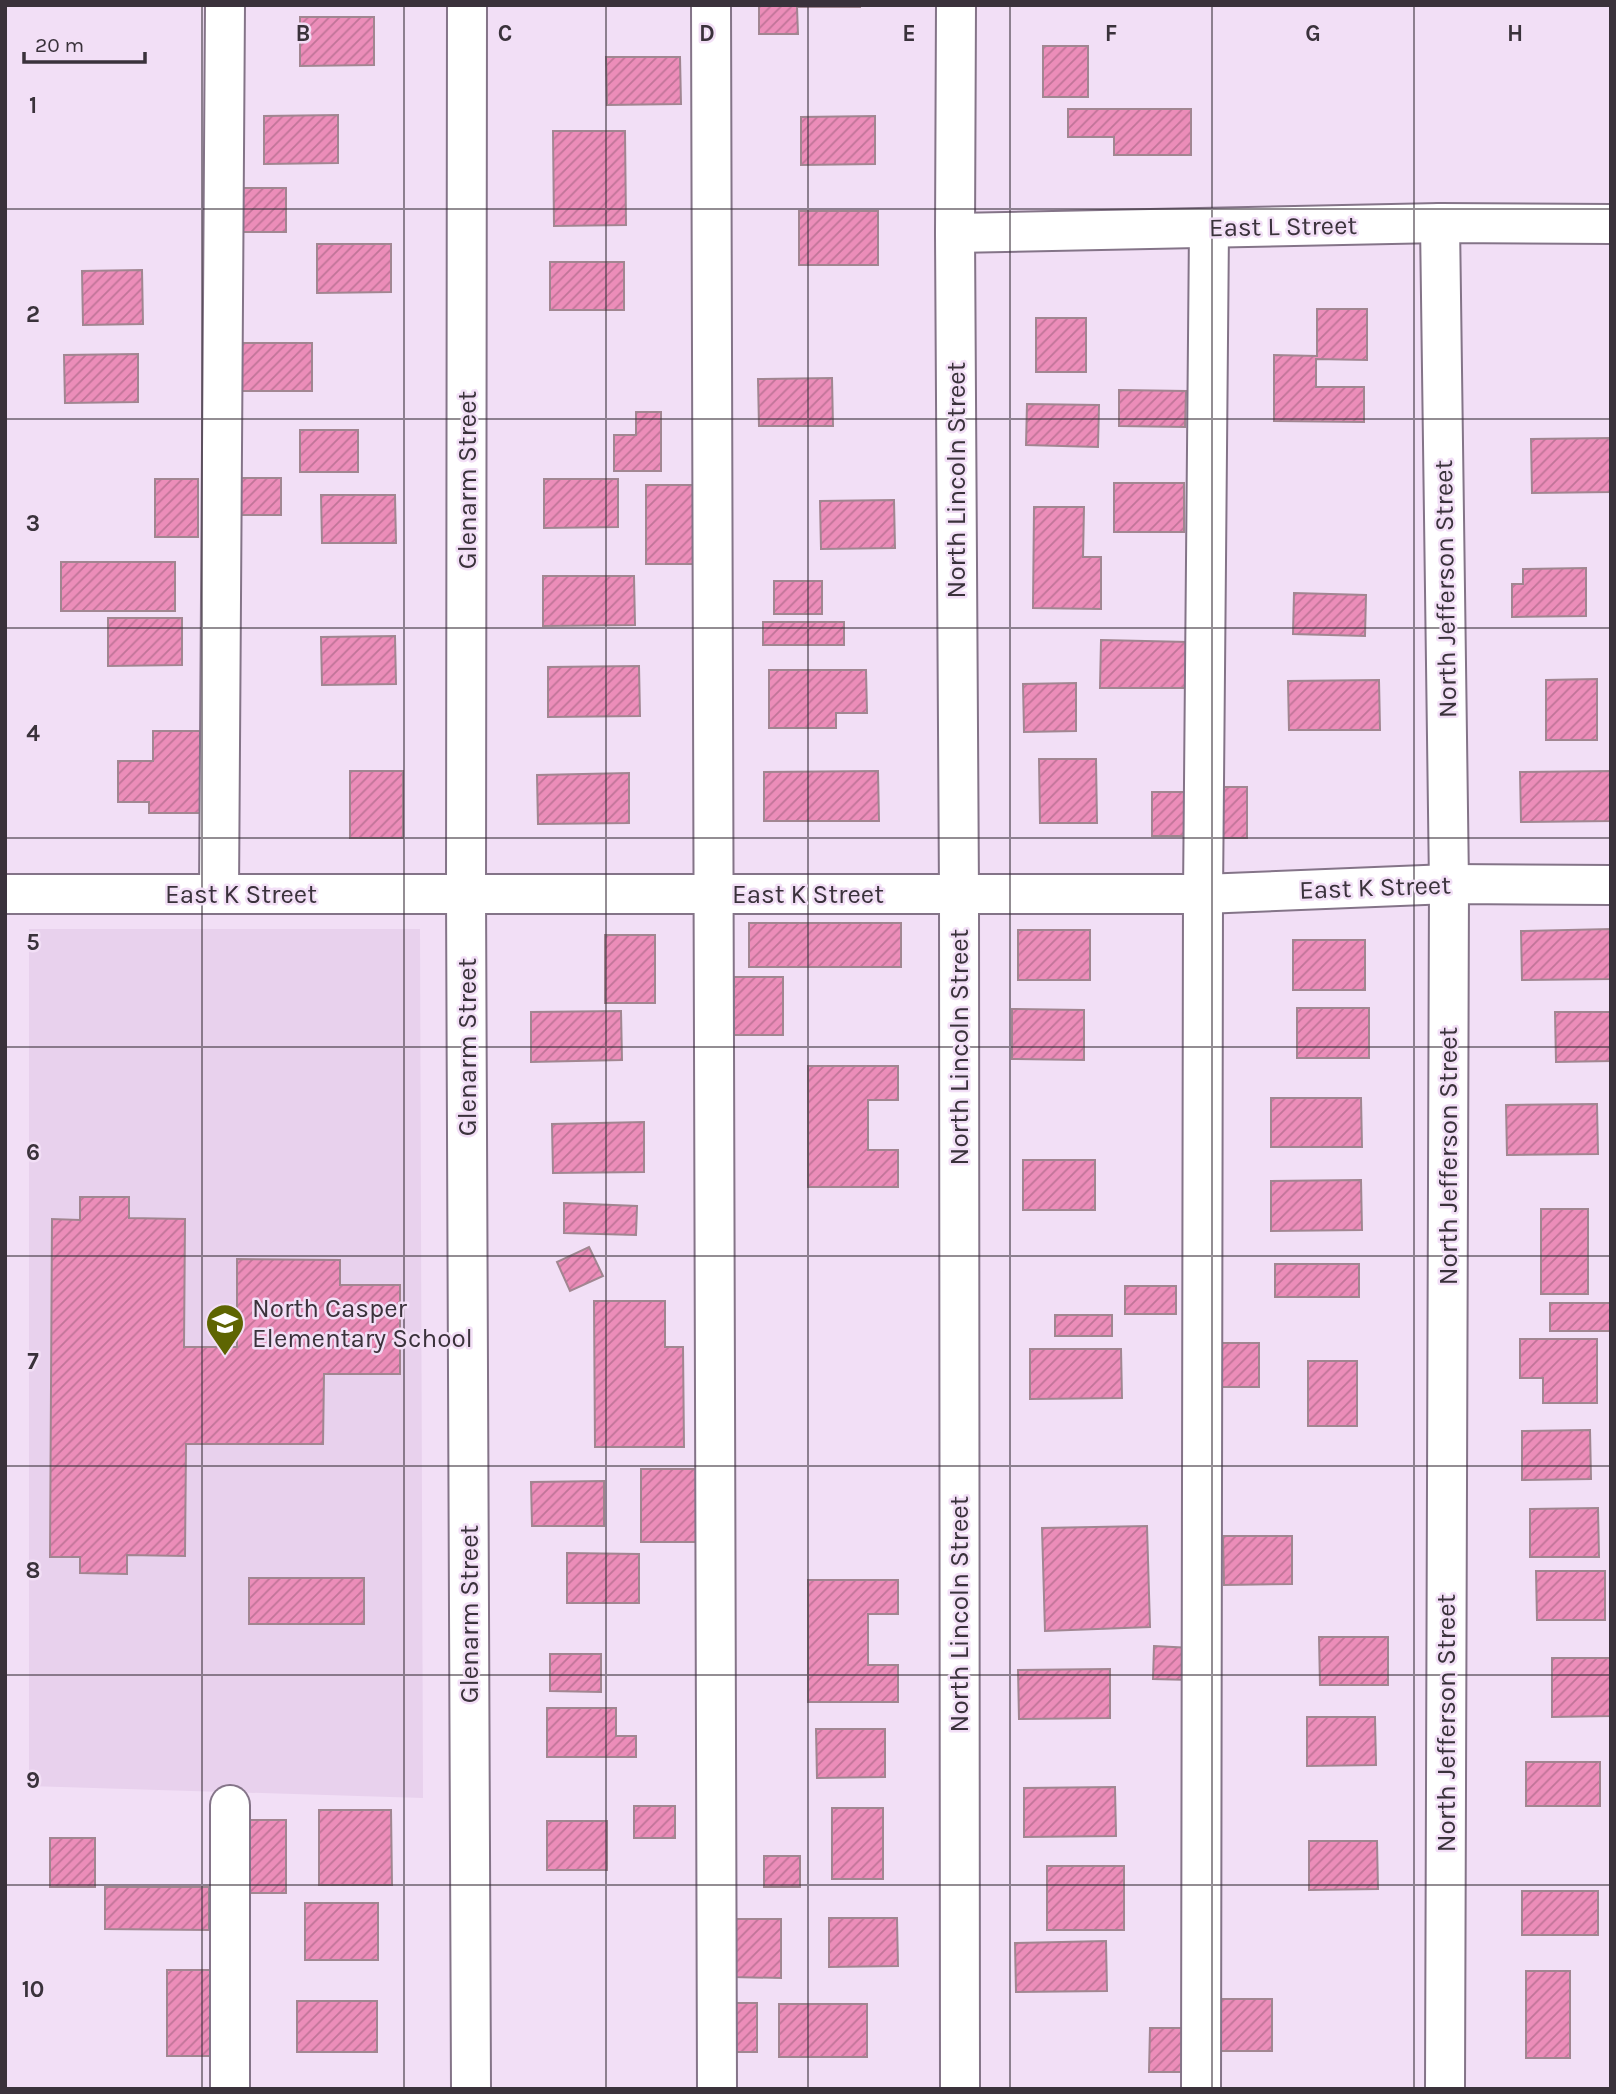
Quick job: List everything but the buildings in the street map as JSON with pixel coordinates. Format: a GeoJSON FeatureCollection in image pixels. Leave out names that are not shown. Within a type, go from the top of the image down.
{"type":"FeatureCollection","features":[{"type":"Feature","properties":{"kind":"street"},"geometry":{"type":"LineString","coordinates":[[219,894],[225,5]]}},
{"type":"Feature","properties":{"kind":"street","name":"Glenarm Street"},"geometry":{"type":"LineString","coordinates":[[467,5],[471,2089]]}},
{"type":"Feature","properties":{"kind":"street"},"geometry":{"type":"LineString","coordinates":[[711,5],[717,2089]]}},
{"type":"Feature","properties":{"kind":"street","name":"North Lincoln Street"},"geometry":{"type":"LineString","coordinates":[[956,5],[960,2089]]}},
{"type":"Feature","properties":{"kind":"street","name":"East L Street"},"geometry":{"type":"LineString","coordinates":[[955,233],[1440,223],[1611,224]]}},
{"type":"Feature","properties":{"kind":"street","name":"North Jefferson Street"},"geometry":{"type":"LineString","coordinates":[[1440,223],[1449,884],[1445,2089]]}},
{"type":"Feature","properties":{"kind":"street"},"geometry":{"type":"LineString","coordinates":[[1201,2089],[1203,894],[1209,228]]}},
{"type":"Feature","properties":{"kind":"street","name":"East K Street"},"geometry":{"type":"LineString","coordinates":[[5,894],[1203,894],[1449,884],[1611,885]]}},
{"type":"Feature","properties":{"kind":"street"},"geometry":{"type":"LineString","coordinates":[[230,1805],[230,2089]]}},
{"type":"Feature","properties":{"kind":"shaded area","name":"North Casper Elementary School"},"geometry":{"type":"Polygon","coordinates":[[[29,929],[420,929],[423,1798],[29,1786],[29,929]]]}},
{"type":"Feature","properties":{"kind":"place","name":"North Casper Elementary School"},"geometry":{"type":"Point","coordinates":[225,1357]}}]}
